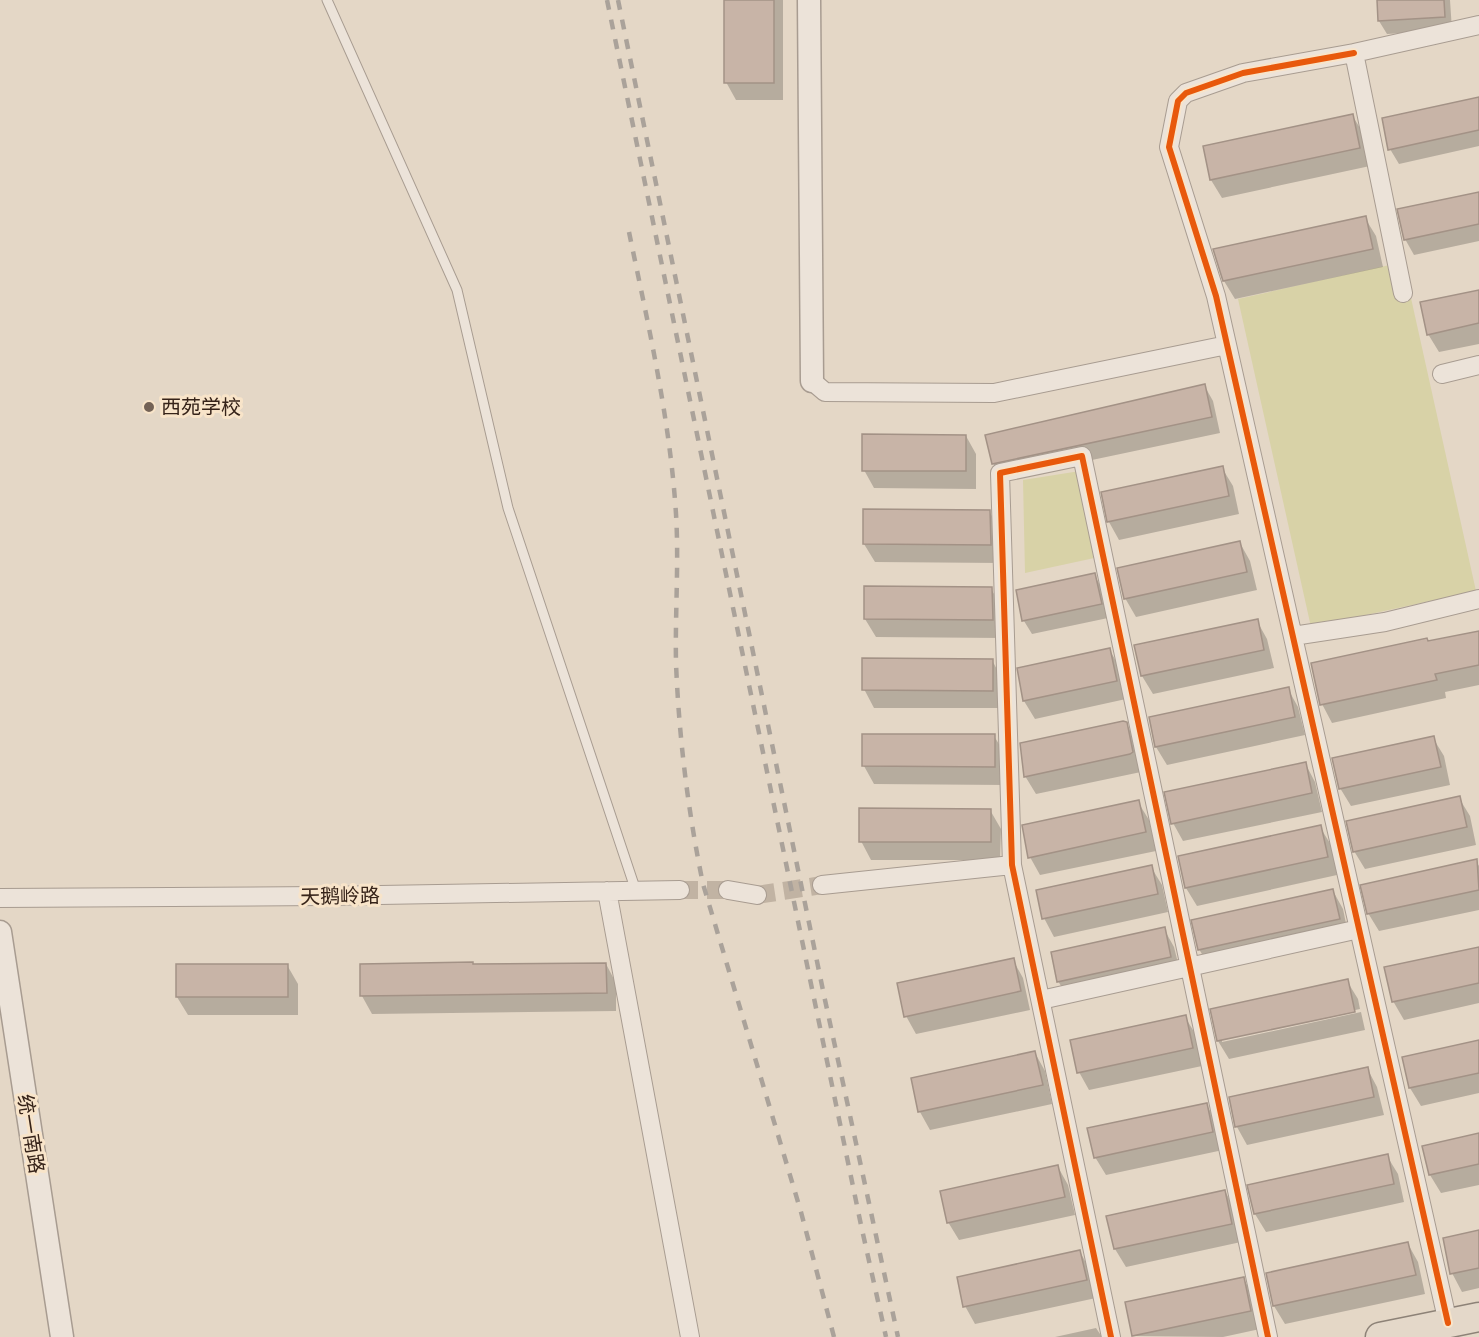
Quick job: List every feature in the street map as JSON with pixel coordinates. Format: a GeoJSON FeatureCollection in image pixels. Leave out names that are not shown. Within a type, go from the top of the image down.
{"type":"FeatureCollection","features":[{"type":"Feature","properties":{"kind":"main road"},"geometry":{"type":"LineString","coordinates":[[1380,1337],[1479,1317]]}},
{"type":"Feature","properties":{"kind":"street"},"geometry":{"type":"LineString","coordinates":[[809,0],[812,381],[825,392],[994,393],[1227,345]]}},
{"type":"Feature","properties":{"kind":"street"},"geometry":{"type":"LineString","coordinates":[[1448,1323],[1216,296],[1169,147],[1178,101],[1186,93],[1243,73],[1354,53],[1479,25]]}},
{"type":"Feature","properties":{"kind":"street"},"geometry":{"type":"LineString","coordinates":[[1354,53],[1403,293]]}},
{"type":"Feature","properties":{"kind":"street"},"geometry":{"type":"LineString","coordinates":[[1442,374],[1479,365]]}},
{"type":"Feature","properties":{"kind":"street"},"geometry":{"type":"LineString","coordinates":[[1111,1337],[1012,865],[1000,473],[1082,456],[1268,1337]]}},
{"type":"Feature","properties":{"kind":"street"},"geometry":{"type":"LineString","coordinates":[[1293,636],[1384,622],[1479,599]]}},
{"type":"Feature","properties":{"kind":"street"},"geometry":{"type":"LineString","coordinates":[[822,885],[1012,865]]}},
{"type":"Feature","properties":{"kind":"street","name":"天鹅岭路"},"geometry":{"type":"LineString","coordinates":[[0,898],[680,890]]}},
{"type":"Feature","properties":{"kind":"street"},"geometry":{"type":"LineString","coordinates":[[728,890],[757,894]]}},
{"type":"Feature","properties":{"kind":"street"},"geometry":{"type":"LineString","coordinates":[[607,891],[690,1337]]}},
{"type":"Feature","properties":{"kind":"street"},"geometry":{"type":"LineString","coordinates":[[1041,1000],[1359,929]]}},
{"type":"Feature","properties":{"kind":"street","name":"统一南路"},"geometry":{"type":"LineString","coordinates":[[0,932],[63,1337]]}},
{"type":"Feature","properties":{"kind":"lane"},"geometry":{"type":"LineString","coordinates":[[327,0],[457,290],[508,508],[636,891]]}},
{"type":"Feature","properties":{"kind":"shaded area"},"geometry":{"type":"Polygon","coordinates":[[[1403,262],[1476,591],[1311,627],[1238,299],[1403,262]]]}},
{"type":"Feature","properties":{"kind":"shaded area"},"geometry":{"type":"Polygon","coordinates":[[[1080,471],[1099,557],[1025,573],[1023,480],[1080,471]]]}},
{"type":"Feature","properties":{"kind":"building"},"geometry":{"type":"Polygon","coordinates":[[[724,0],[774,0],[774,83],[724,83],[724,0]]]}},
{"type":"Feature","properties":{"kind":"building"},"geometry":{"type":"Polygon","coordinates":[[[1377,0],[1444,0],[1445,17],[1378,21],[1377,0]]]}},
{"type":"Feature","properties":{"kind":"building"},"geometry":{"type":"Polygon","coordinates":[[[1479,97],[1479,130],[1388,150],[1382,118],[1479,97]]]}},
{"type":"Feature","properties":{"kind":"building"},"geometry":{"type":"Polygon","coordinates":[[[1353,114],[1360,148],[1210,180],[1203,146],[1353,114]]]}},
{"type":"Feature","properties":{"kind":"building"},"geometry":{"type":"Polygon","coordinates":[[[1479,192],[1479,224],[1404,240],[1397,209],[1479,192]]]}},
{"type":"Feature","properties":{"kind":"building"},"geometry":{"type":"Polygon","coordinates":[[[1366,216],[1373,249],[1223,281],[1213,249],[1366,216]]]}},
{"type":"Feature","properties":{"kind":"building"},"geometry":{"type":"Polygon","coordinates":[[[1479,290],[1479,323],[1427,335],[1420,302],[1479,290]]]}},
{"type":"Feature","properties":{"kind":"building"},"geometry":{"type":"Polygon","coordinates":[[[1205,384],[1212,417],[992,464],[985,435],[1205,384]]]}},
{"type":"Feature","properties":{"kind":"building"},"geometry":{"type":"Polygon","coordinates":[[[862,434],[966,435],[966,471],[862,471],[862,434]]]}},
{"type":"Feature","properties":{"kind":"building"},"geometry":{"type":"Polygon","coordinates":[[[1223,466],[1229,496],[1107,522],[1101,492],[1223,466]]]}},
{"type":"Feature","properties":{"kind":"building"},"geometry":{"type":"Polygon","coordinates":[[[863,509],[990,510],[991,545],[863,544],[863,509]]]}},
{"type":"Feature","properties":{"kind":"building"},"geometry":{"type":"Polygon","coordinates":[[[1240,541],[1247,572],[1124,599],[1117,568],[1240,541]]]}},
{"type":"Feature","properties":{"kind":"building"},"geometry":{"type":"Polygon","coordinates":[[[1095,573],[1102,604],[1022,621],[1016,590],[1095,573]]]}},
{"type":"Feature","properties":{"kind":"building"},"geometry":{"type":"Polygon","coordinates":[[[864,586],[992,587],[993,620],[864,619],[864,586]]]}},
{"type":"Feature","properties":{"kind":"building"},"geometry":{"type":"Polygon","coordinates":[[[1258,619],[1264,650],[1141,676],[1134,645],[1258,619]]]}},
{"type":"Feature","properties":{"kind":"building"},"geometry":{"type":"Polygon","coordinates":[[[1479,631],[1479,665],[1435,674],[1437,680],[1320,705],[1311,663],[1427,638],[1428,641],[1479,631]]]}},
{"type":"Feature","properties":{"kind":"building"},"geometry":{"type":"Polygon","coordinates":[[[1110,648],[1117,681],[1023,701],[1017,668],[1110,648]]]}},
{"type":"Feature","properties":{"kind":"building"},"geometry":{"type":"Polygon","coordinates":[[[862,658],[993,659],[993,691],[862,690],[862,658]]]}},
{"type":"Feature","properties":{"kind":"building"},"geometry":{"type":"Polygon","coordinates":[[[1289,687],[1295,717],[1155,747],[1149,717],[1289,687]]]}},
{"type":"Feature","properties":{"kind":"building"},"geometry":{"type":"Polygon","coordinates":[[[1127,722],[1133,752],[1130,754],[1024,777],[1020,743],[1127,722]]]}},
{"type":"Feature","properties":{"kind":"building"},"geometry":{"type":"Polygon","coordinates":[[[862,734],[995,734],[995,767],[862,766],[862,734]]]}},
{"type":"Feature","properties":{"kind":"building"},"geometry":{"type":"Polygon","coordinates":[[[1434,736],[1441,767],[1339,789],[1332,758],[1434,736]]]}},
{"type":"Feature","properties":{"kind":"building"},"geometry":{"type":"Polygon","coordinates":[[[1306,762],[1312,793],[1171,824],[1164,792],[1306,762]]]}},
{"type":"Feature","properties":{"kind":"building"},"geometry":{"type":"Polygon","coordinates":[[[1460,796],[1467,827],[1353,852],[1346,821],[1460,796]]]}},
{"type":"Feature","properties":{"kind":"building"},"geometry":{"type":"Polygon","coordinates":[[[1139,800],[1146,832],[1028,858],[1022,825],[1139,800]]]}},
{"type":"Feature","properties":{"kind":"building"},"geometry":{"type":"Polygon","coordinates":[[[859,808],[991,809],[991,842],[859,842],[859,808]]]}},
{"type":"Feature","properties":{"kind":"building"},"geometry":{"type":"Polygon","coordinates":[[[1321,825],[1328,857],[1185,888],[1178,856],[1321,825]]]}},
{"type":"Feature","properties":{"kind":"building"},"geometry":{"type":"Polygon","coordinates":[[[1477,859],[1479,890],[1367,914],[1360,885],[1477,859]]]}},
{"type":"Feature","properties":{"kind":"building"},"geometry":{"type":"Polygon","coordinates":[[[1152,865],[1158,894],[1042,919],[1036,890],[1152,865]]]}},
{"type":"Feature","properties":{"kind":"building"},"geometry":{"type":"Polygon","coordinates":[[[1333,889],[1340,919],[1198,950],[1191,920],[1333,889]]]}},
{"type":"Feature","properties":{"kind":"building"},"geometry":{"type":"Polygon","coordinates":[[[1165,927],[1171,957],[1057,982],[1051,952],[1165,927]]]}},
{"type":"Feature","properties":{"kind":"building"},"geometry":{"type":"Polygon","coordinates":[[[1479,947],[1479,983],[1392,1002],[1384,967],[1479,947]]]}},
{"type":"Feature","properties":{"kind":"building"},"geometry":{"type":"Polygon","coordinates":[[[1014,958],[1021,991],[904,1017],[897,983],[1014,958]]]}},
{"type":"Feature","properties":{"kind":"building"},"geometry":{"type":"Polygon","coordinates":[[[473,962],[473,964],[606,963],[607,993],[360,996],[360,964],[473,962]]]}},
{"type":"Feature","properties":{"kind":"building"},"geometry":{"type":"Polygon","coordinates":[[[176,964],[288,964],[288,997],[176,997],[176,964]]]}},
{"type":"Feature","properties":{"kind":"building"},"geometry":{"type":"Polygon","coordinates":[[[1348,979],[1355,1012],[1217,1041],[1210,1009],[1348,979]]]}},
{"type":"Feature","properties":{"kind":"building"},"geometry":{"type":"Polygon","coordinates":[[[1186,1015],[1193,1048],[1077,1073],[1070,1040],[1186,1015]]]}},
{"type":"Feature","properties":{"kind":"building"},"geometry":{"type":"Polygon","coordinates":[[[1479,1040],[1479,1073],[1409,1088],[1402,1057],[1479,1040]]]}},
{"type":"Feature","properties":{"kind":"building"},"geometry":{"type":"Polygon","coordinates":[[[1035,1051],[1043,1085],[918,1112],[911,1078],[1035,1051]]]}},
{"type":"Feature","properties":{"kind":"building"},"geometry":{"type":"Polygon","coordinates":[[[1368,1067],[1374,1097],[1235,1127],[1229,1097],[1368,1067]]]}},
{"type":"Feature","properties":{"kind":"building"},"geometry":{"type":"Polygon","coordinates":[[[1207,1103],[1213,1132],[1094,1158],[1087,1128],[1207,1103]]]}},
{"type":"Feature","properties":{"kind":"building"},"geometry":{"type":"Polygon","coordinates":[[[1479,1133],[1479,1164],[1429,1175],[1422,1146],[1479,1133]]]}},
{"type":"Feature","properties":{"kind":"building"},"geometry":{"type":"Polygon","coordinates":[[[1388,1154],[1394,1184],[1254,1214],[1247,1185],[1388,1154]]]}},
{"type":"Feature","properties":{"kind":"building"},"geometry":{"type":"Polygon","coordinates":[[[1058,1165],[1065,1197],[947,1223],[940,1191],[1058,1165]]]}},
{"type":"Feature","properties":{"kind":"building"},"geometry":{"type":"Polygon","coordinates":[[[1225,1190],[1232,1224],[1114,1249],[1106,1216],[1225,1190]]]}},
{"type":"Feature","properties":{"kind":"building"},"geometry":{"type":"Polygon","coordinates":[[[1479,1230],[1479,1268],[1450,1274],[1443,1238],[1479,1230]]]}},
{"type":"Feature","properties":{"kind":"building"},"geometry":{"type":"Polygon","coordinates":[[[1408,1242],[1416,1275],[1273,1306],[1266,1273],[1408,1242]]]}},
{"type":"Feature","properties":{"kind":"building"},"geometry":{"type":"Polygon","coordinates":[[[1080,1250],[1087,1280],[963,1307],[957,1277],[1080,1250]]]}},
{"type":"Feature","properties":{"kind":"building"},"geometry":{"type":"Polygon","coordinates":[[[1244,1277],[1251,1311],[1132,1336],[1125,1302],[1244,1277]]]}},
{"type":"Feature","properties":{"kind":"tunnel"},"geometry":{"type":"LineString","coordinates":[[757,895],[822,885]]}},
{"type":"Feature","properties":{"kind":"tunnel"},"geometry":{"type":"LineString","coordinates":[[680,890],[728,890]]}},
{"type":"Feature","properties":{"kind":"railway"},"geometry":{"type":"LineString","coordinates":[[607,0],[886,1337]]}},
{"type":"Feature","properties":{"kind":"railway"},"geometry":{"type":"LineString","coordinates":[[618,0],[825,1000],[898,1337]]}},
{"type":"Feature","properties":{"kind":"railway"},"geometry":{"type":"LineString","coordinates":[[629,232],[657,372],[673,478],[677,532],[676,663],[679,719],[689,802],[703,884],[801,1212],[834,1337]]}},
{"type":"Feature","properties":{"kind":"cycle path"},"geometry":{"type":"LineString","coordinates":[[1354,53],[1243,73],[1186,93],[1178,101],[1169,147],[1216,296],[1448,1323]]}},
{"type":"Feature","properties":{"kind":"cycle path"},"geometry":{"type":"LineString","coordinates":[[1111,1337],[1012,865],[1000,473],[1082,456],[1268,1337]]}},
{"type":"Feature","properties":{"kind":"place","name":"西苑学校"},"geometry":{"type":"Point","coordinates":[149,407]}}]}
